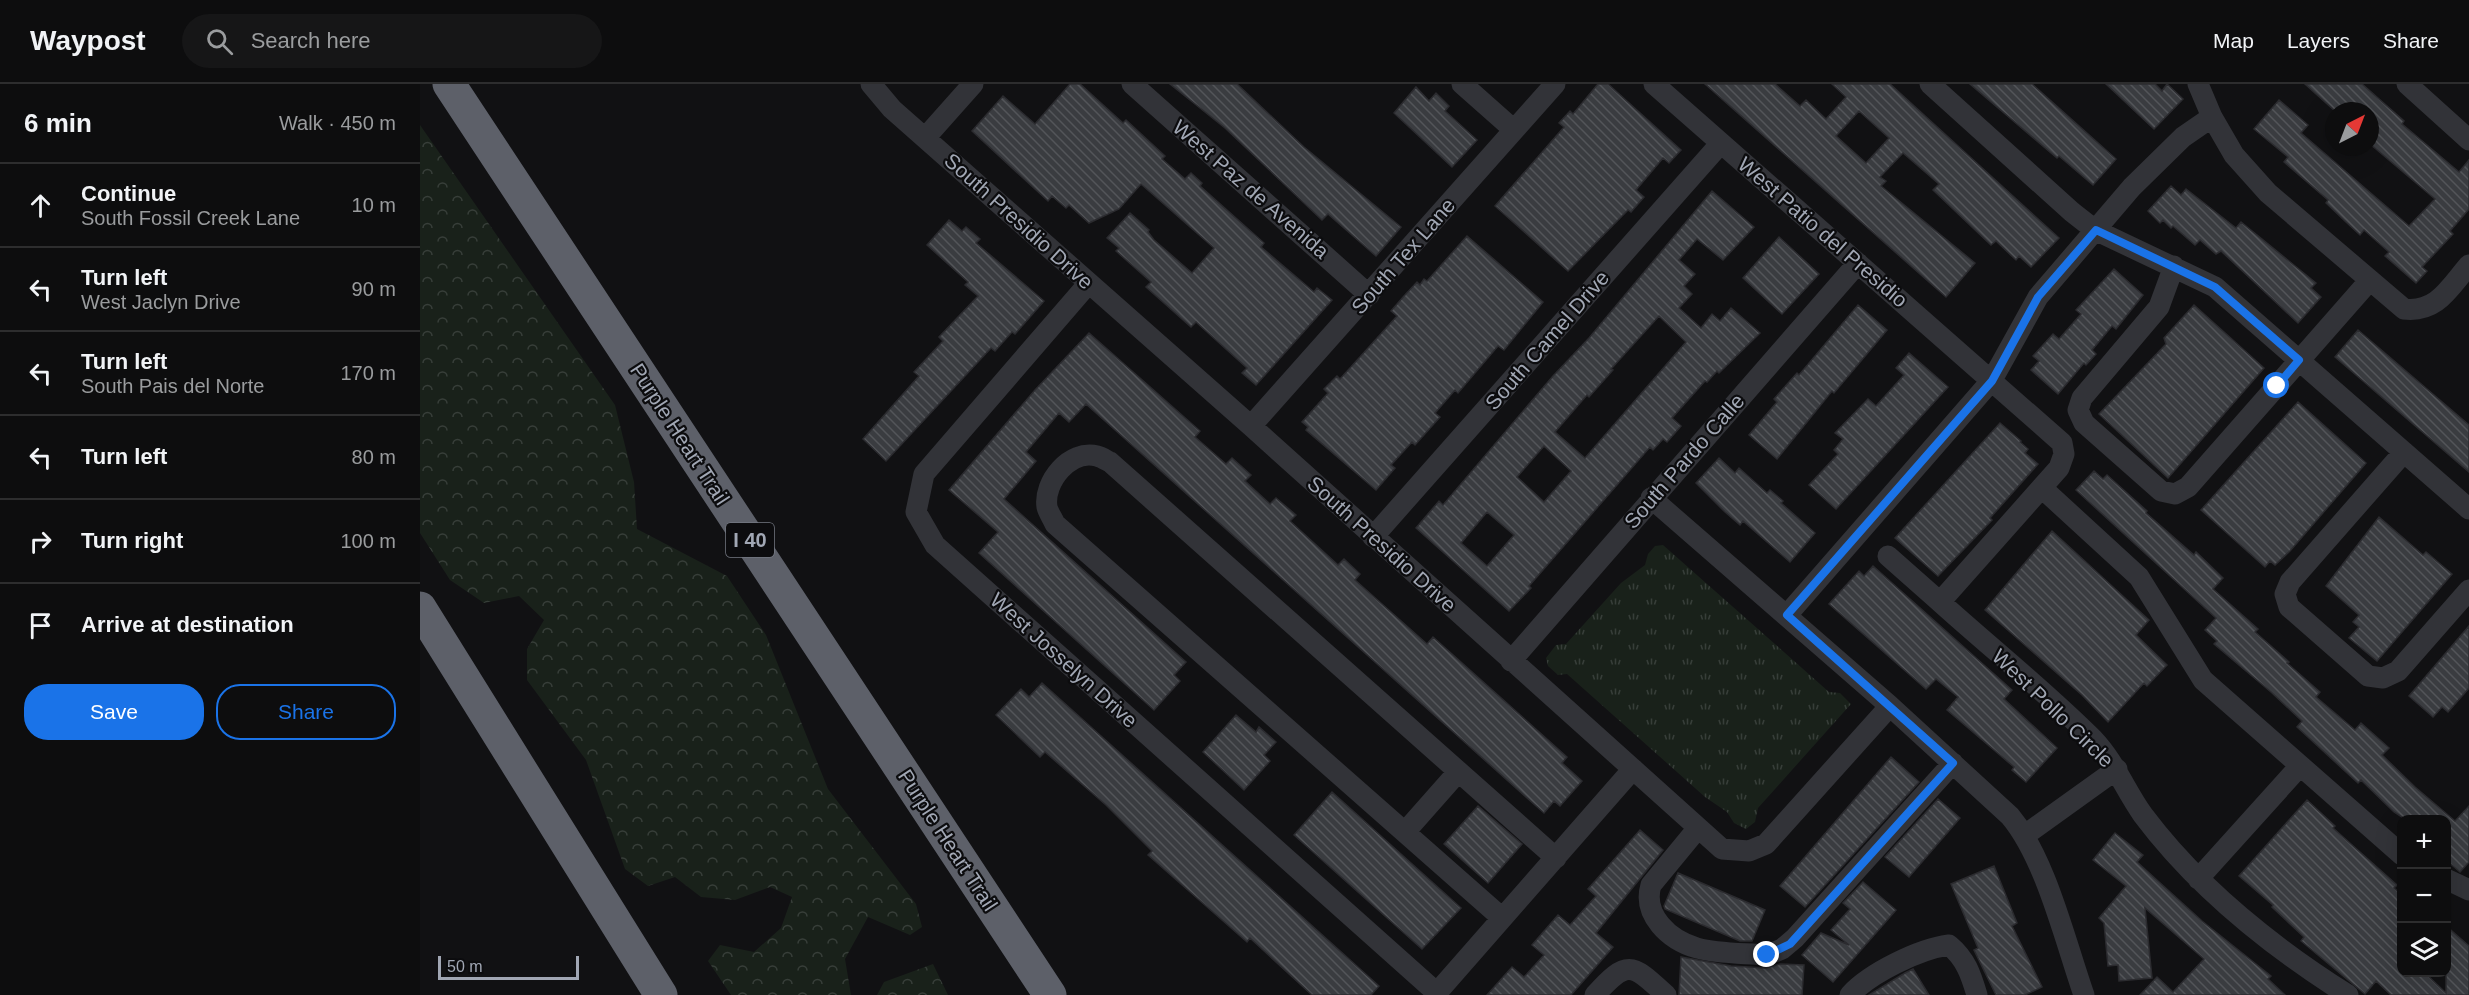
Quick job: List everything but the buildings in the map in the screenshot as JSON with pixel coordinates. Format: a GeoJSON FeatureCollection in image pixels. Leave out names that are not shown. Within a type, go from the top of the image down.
{"type":"FeatureCollection","features":[{"type":"Feature","properties":{"kind":"highway","name":"Purple Heart Trail"},"geometry":{"type":"LineString","coordinates":[[449,84],[1050,995]]}},
{"type":"Feature","properties":{"kind":"highway"},"geometry":{"type":"LineString","coordinates":[[420,608],[661,995]]}},
{"type":"Feature","properties":{"kind":"street","name":"South Presidio Drive"},"geometry":{"type":"LineString","coordinates":[[871,84],[892,110],[1251,426],[1722,849],[1749,851],[1766,844],[1890,706]]}},
{"type":"Feature","properties":{"kind":"street"},"geometry":{"type":"LineString","coordinates":[[925,138],[973,84]]}},
{"type":"Feature","properties":{"kind":"street","name":"West Paz de Avenida"},"geometry":{"type":"LineString","coordinates":[[1132,84],[1369,295]]}},
{"type":"Feature","properties":{"kind":"street"},"geometry":{"type":"LineString","coordinates":[[1462,84],[1514,130]]}},
{"type":"Feature","properties":{"kind":"street","name":"South Tex Lane"},"geometry":{"type":"LineString","coordinates":[[1251,426],[1555,84]]}},
{"type":"Feature","properties":{"kind":"street","name":"West Patio del Presidio"},"geometry":{"type":"LineString","coordinates":[[1654,84],[1992,381]]}},
{"type":"Feature","properties":{"kind":"street"},"geometry":{"type":"LineString","coordinates":[[1930,84],[2072,212],[2096,230],[2215,287],[2469,509]]}},
{"type":"Feature","properties":{"kind":"street"},"geometry":{"type":"LineString","coordinates":[[2198,84],[2212,117],[2234,155],[2268,194],[2404,309],[2421,311],[2438,301],[2469,265]]}},
{"type":"Feature","properties":{"kind":"street"},"geometry":{"type":"LineString","coordinates":[[2407,84],[2469,140]]}},
{"type":"Feature","properties":{"kind":"street"},"geometry":{"type":"LineString","coordinates":[[1787,615],[1992,381],[2038,297],[2132,187],[2175,145],[2212,117]]}},
{"type":"Feature","properties":{"kind":"street","name":"South Camel Drive"},"geometry":{"type":"LineString","coordinates":[[1373,537],[1721,142]]}},
{"type":"Feature","properties":{"kind":"street","name":"South Pardo Calle"},"geometry":{"type":"LineString","coordinates":[[1511,661],[1858,263]]}},
{"type":"Feature","properties":{"kind":"street"},"geometry":{"type":"LineString","coordinates":[[2174,266],[2159,307],[2082,398],[2078,410],[2084,423],[2161,490],[2175,494],[2187,487],[2370,280]]}},
{"type":"Feature","properties":{"kind":"street","name":"West Josselyn Drive"},"geometry":{"type":"LineString","coordinates":[[1088,284],[924,474],[916,512],[935,545],[1436,994]]}},
{"type":"Feature","properties":{"kind":"street"},"geometry":{"type":"LineString","coordinates":[[1940,602],[2059,468],[2064,454],[2062,443],[1992,381]]}},
{"type":"Feature","properties":{"kind":"street"},"geometry":{"type":"LineString","coordinates":[[2404,452],[2290,582],[2285,594],[2289,607],[2368,676],[2383,678],[2398,671],[2469,590]]}},
{"type":"Feature","properties":{"kind":"street"},"geometry":{"type":"LineString","coordinates":[[1502,918],[1055,524],[1047,507],[1050,486],[1060,467],[1082,456],[1095,455],[1110,462],[1556,858]]}},
{"type":"Feature","properties":{"kind":"street"},"geometry":{"type":"LineString","coordinates":[[2042,488],[2139,577],[2203,680],[2299,767],[2397,851]]}},
{"type":"Feature","properties":{"kind":"street"},"geometry":{"type":"LineString","coordinates":[[1651,498],[1890,706],[1953,763],[2025,835],[2036,858],[2084,995]]}},
{"type":"Feature","properties":{"kind":"street","name":"West Pollo Circle"},"geometry":{"type":"LineString","coordinates":[[1888,556],[2094,740],[2117,769],[2142,814],[2198,879],[2306,968],[2348,995]]}},
{"type":"Feature","properties":{"kind":"street"},"geometry":{"type":"LineString","coordinates":[[1698,828],[1651,885],[1648,896],[1654,918],[1680,940],[1698,948],[1767,955],[1775,953],[1795,938],[1953,763]]}},
{"type":"Feature","properties":{"kind":"street"},"geometry":{"type":"LineString","coordinates":[[2198,879],[2299,767]]}},
{"type":"Feature","properties":{"kind":"street"},"geometry":{"type":"LineString","coordinates":[[1436,994],[1633,769]]}},
{"type":"Feature","properties":{"kind":"street"},"geometry":{"type":"LineString","coordinates":[[2025,835],[2117,769]]}},
{"type":"Feature","properties":{"kind":"street"},"geometry":{"type":"LineString","coordinates":[[1404,832],[1458,772]]}},
{"type":"Feature","properties":{"kind":"street"},"geometry":{"type":"LineString","coordinates":[[2451,881],[2469,890]]}},
{"type":"Feature","properties":{"kind":"street"},"geometry":{"type":"LineString","coordinates":[[1850,995],[1870,977],[1934,947],[1949,945],[1959,953],[1968,967],[1977,995]]}},
{"type":"Feature","properties":{"kind":"street"},"geometry":{"type":"LineString","coordinates":[[1595,995],[1617,972],[1626,969],[1637,970],[1666,995]]}},
{"type":"Feature","properties":{"kind":"green space"},"geometry":{"type":"Polygon","coordinates":[[[420,125],[615,405],[634,482],[637,529],[727,576],[766,635],[828,789],[916,904],[922,927],[910,935],[868,917],[845,959],[851,995],[731,995],[708,961],[720,945],[754,952],[781,928],[792,897],[770,887],[735,900],[701,897],[675,877],[648,886],[625,869],[586,760],[527,680],[527,649],[544,620],[519,596],[484,603],[450,580],[420,533],[420,125]]]}},
{"type":"Feature","properties":{"kind":"green space"},"geometry":{"type":"Polygon","coordinates":[[[1663,545],[1829,692],[1840,693],[1851,704],[1758,808],[1755,822],[1746,829],[1734,823],[1727,812],[1705,797],[1567,674],[1558,675],[1548,666],[1546,658],[1556,645],[1566,644],[1621,583],[1645,565],[1648,554],[1655,546],[1663,545]]]}},
{"type":"Feature","properties":{"kind":"green space"},"geometry":{"type":"Polygon","coordinates":[[[933,964],[948,995],[877,995],[884,982],[933,964]]]}},
{"type":"Feature","properties":{"kind":"route"},"geometry":{"type":"LineString","coordinates":[[1767,955],[1782,950],[1790,944],[1953,763],[1787,615],[1992,381],[2038,297],[2096,230],[2215,287],[2299,360],[2277,386]]}}]}
